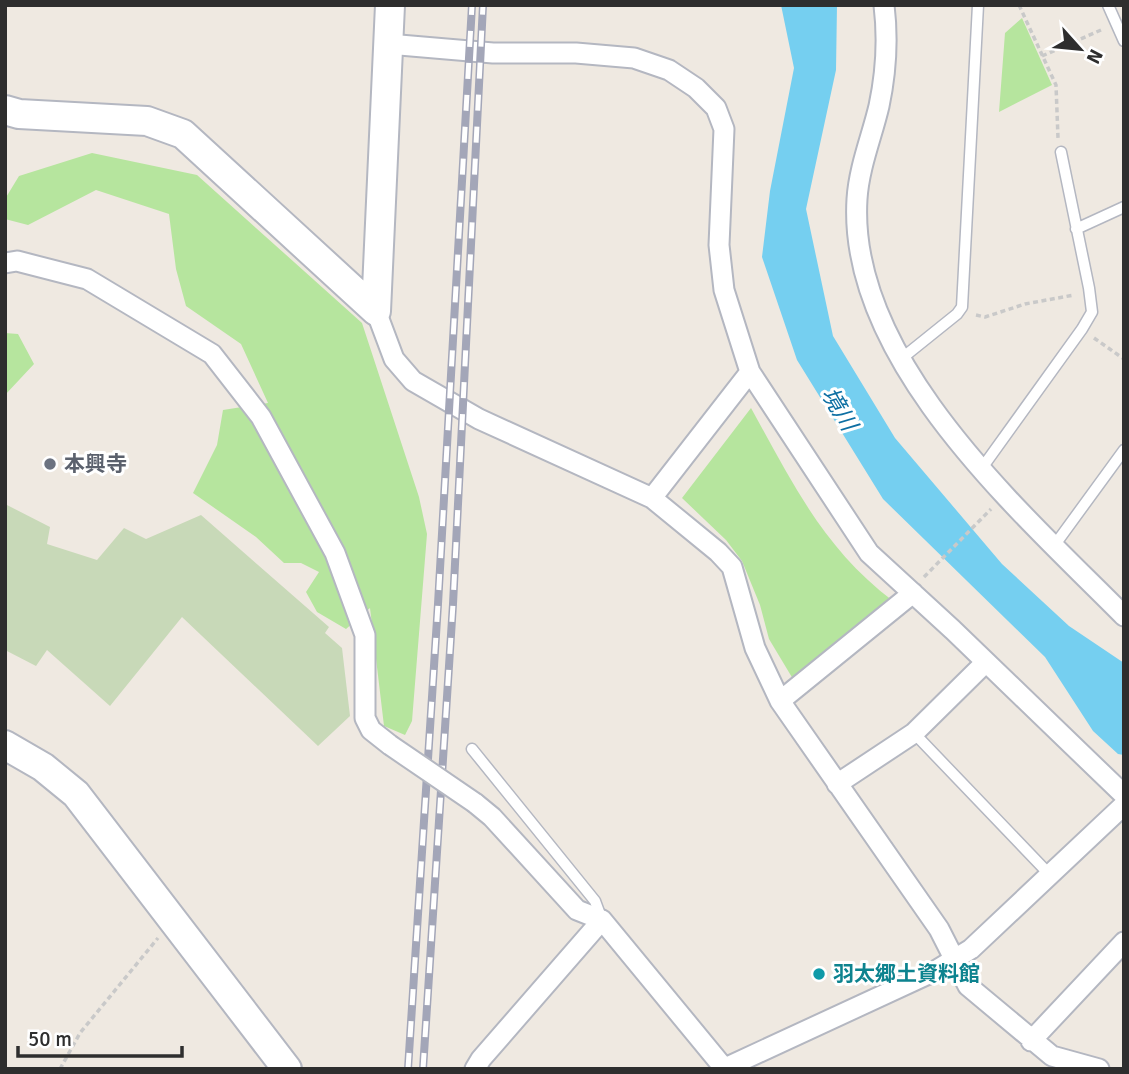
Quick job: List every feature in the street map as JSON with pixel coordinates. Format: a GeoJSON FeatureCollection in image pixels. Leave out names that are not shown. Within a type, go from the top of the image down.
{"type":"FeatureCollection","features":[{"type":"Feature","properties":{"kind":"street"},"geometry":{"type":"LineString","coordinates":[[390,5],[376,311],[394,359],[413,381],[479,419],[652,498],[699,535],[732,566],[755,648],[780,701],[940,929],[968,986],[1052,1056],[1099,1069]]}},
{"type":"Feature","properties":{"kind":"street"},"geometry":{"type":"LineString","coordinates":[[884,5],[885,63],[879,103],[857,197],[861,260],[873,297],[901,359],[936,413],[1014,506],[1124,616]]}},
{"type":"Feature","properties":{"kind":"street"},"geometry":{"type":"LineString","coordinates":[[388,44],[493,53],[576,53],[634,58],[669,70],[696,88],[716,108],[724,129],[719,245],[721,268],[724,290],[750,372],[869,553],[918,586],[986,662],[1124,795]]}},
{"type":"Feature","properties":{"kind":"street"},"geometry":{"type":"LineString","coordinates":[[5,110],[19,114],[146,121],[183,134],[376,311]]}},
{"type":"Feature","properties":{"kind":"street"},"geometry":{"type":"LineString","coordinates":[[5,263],[17,261],[87,279],[212,355],[261,417],[335,553],[365,635],[365,719],[370,730],[475,803],[492,817],[577,910],[602,920],[724,1068],[923,977],[971,949],[1124,805]]}},
{"type":"Feature","properties":{"kind":"street"},"geometry":{"type":"LineString","coordinates":[[652,498],[750,372]]}},
{"type":"Feature","properties":{"kind":"street"},"geometry":{"type":"LineString","coordinates":[[780,701],[918,586]]}},
{"type":"Feature","properties":{"kind":"street"},"geometry":{"type":"LineString","coordinates":[[837,783],[914,733],[986,662]]}},
{"type":"Feature","properties":{"kind":"street"},"geometry":{"type":"LineString","coordinates":[[5,745],[43,767],[76,794],[287,1069]]}},
{"type":"Feature","properties":{"kind":"street"},"geometry":{"type":"LineString","coordinates":[[475,1069],[602,920]]}},
{"type":"Feature","properties":{"kind":"street"},"geometry":{"type":"LineString","coordinates":[[1031,1041],[1124,942]]}},
{"type":"Feature","properties":{"kind":"lane"},"geometry":{"type":"LineString","coordinates":[[901,359],[962,307],[978,5]]}},
{"type":"Feature","properties":{"kind":"lane"},"geometry":{"type":"LineString","coordinates":[[1108,5],[1124,41]]}},
{"type":"Feature","properties":{"kind":"lane"},"geometry":{"type":"LineString","coordinates":[[982,468],[1092,312],[1061,152]]}},
{"type":"Feature","properties":{"kind":"lane"},"geometry":{"type":"LineString","coordinates":[[1076,229],[1124,207]]}},
{"type":"Feature","properties":{"kind":"lane"},"geometry":{"type":"LineString","coordinates":[[1054,545],[1124,450]]}},
{"type":"Feature","properties":{"kind":"lane"},"geometry":{"type":"LineString","coordinates":[[914,733],[1050,875]]}},
{"type":"Feature","properties":{"kind":"lane"},"geometry":{"type":"LineString","coordinates":[[472,749],[595,901],[602,920]]}},
{"type":"Feature","properties":{"kind":"path"},"geometry":{"type":"LineString","coordinates":[[1019,5],[1056,85],[1057,138],[1061,152]]}},
{"type":"Feature","properties":{"kind":"path"},"geometry":{"type":"LineString","coordinates":[[1042,56],[1116,24]]}},
{"type":"Feature","properties":{"kind":"path"},"geometry":{"type":"LineString","coordinates":[[962,307],[985,317],[1025,304],[1073,296],[1089,289]]}},
{"type":"Feature","properties":{"kind":"path"},"geometry":{"type":"LineString","coordinates":[[1082,329],[1124,359]]}},
{"type":"Feature","properties":{"kind":"path"},"geometry":{"type":"LineString","coordinates":[[918,586],[991,509]]}},
{"type":"Feature","properties":{"kind":"path"},"geometry":{"type":"LineString","coordinates":[[60,1069],[80,1032],[173,920]]}},
{"type":"Feature","properties":{"kind":"green space"},"geometry":{"type":"Polygon","coordinates":[[[1022,18],[1052,85],[999,112],[1005,33],[1022,18]]]}},
{"type":"Feature","properties":{"kind":"green space"},"geometry":{"type":"Polygon","coordinates":[[[92,153],[197,175],[362,323],[419,497],[427,534],[412,721],[405,735],[384,726],[370,608],[346,629],[317,612],[306,592],[319,572],[301,563],[284,563],[256,537],[193,493],[217,445],[223,410],[268,403],[241,344],[186,306],[176,269],[169,214],[96,190],[28,225],[5,219],[5,199],[19,176],[92,153]]]}},
{"type":"Feature","properties":{"kind":"green space"},"geometry":{"type":"Polygon","coordinates":[[[5,333],[18,334],[34,364],[5,395],[5,333]]]}},
{"type":"Feature","properties":{"kind":"green space"},"geometry":{"type":"Polygon","coordinates":[[[751,408],[795,488],[828,536],[868,581],[893,601],[796,684],[769,639],[760,605],[742,561],[726,540],[682,498],[751,408]]]}},
{"type":"Feature","properties":{"kind":"green space"},"geometry":{"type":"Polygon","coordinates":[[[5,504],[50,527],[47,544],[97,560],[124,528],[146,539],[201,515],[329,627],[325,633],[342,648],[350,716],[318,746],[182,617],[110,706],[47,650],[36,666],[5,650],[5,504]]]}},
{"type":"Feature","properties":{"kind":"water","name":"境川"},"geometry":{"type":"Polygon","coordinates":[[[781,5],[837,5],[836,70],[806,209],[833,336],[895,438],[1002,564],[1069,626],[1124,663],[1124,755],[1118,754],[1093,731],[1045,657],[883,499],[797,360],[762,257],[770,191],[794,68],[781,5]]]}},
{"type":"Feature","properties":{"kind":"railway"},"geometry":{"type":"LineString","coordinates":[[408,1069],[472,5]]}},
{"type":"Feature","properties":{"kind":"railway"},"geometry":{"type":"LineString","coordinates":[[423,1069],[453,604],[483,5]]}},
{"type":"Feature","properties":{"kind":"place","name":"本興寺"},"geometry":{"type":"Point","coordinates":[50,464]}},
{"type":"Feature","properties":{"kind":"place","name":"羽太郷土資料館"},"geometry":{"type":"Point","coordinates":[819,974]}}]}
